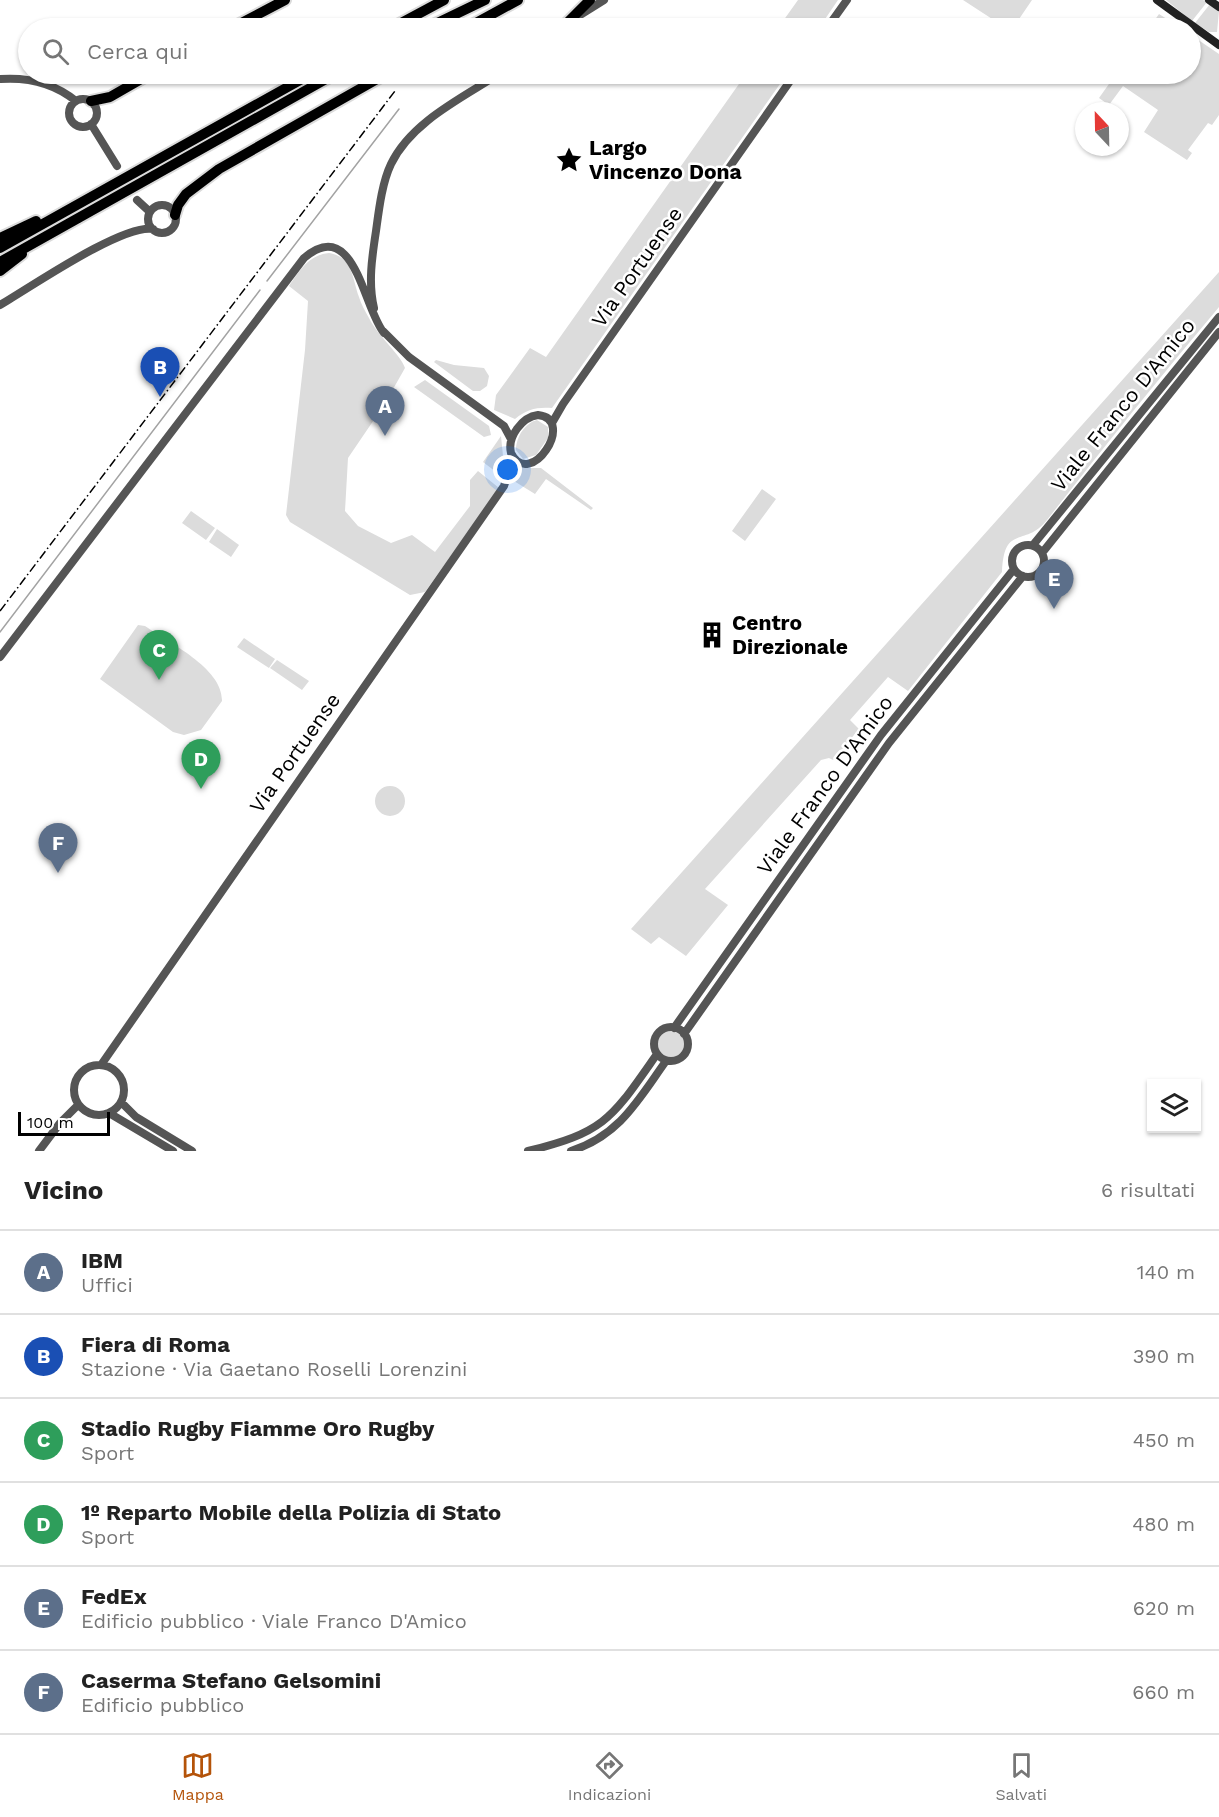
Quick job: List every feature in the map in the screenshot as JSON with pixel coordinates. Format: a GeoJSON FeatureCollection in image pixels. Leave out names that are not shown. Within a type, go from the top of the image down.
{"type":"FeatureCollection","features":[{"type":"Feature","properties":{"kind":"highway"},"geometry":{"type":"LineString","coordinates":[[251,18],[285,0]]}},
{"type":"Feature","properties":{"kind":"highway"},"geometry":{"type":"LineString","coordinates":[[411,18],[444,0]]}},
{"type":"Feature","properties":{"kind":"highway"},"geometry":{"type":"LineString","coordinates":[[435,18],[468,0]]}},
{"type":"Feature","properties":{"kind":"highway"},"geometry":{"type":"LineString","coordinates":[[448,18],[485,0]]}},
{"type":"Feature","properties":{"kind":"highway"},"geometry":{"type":"LineString","coordinates":[[485,18],[518,0]]}},
{"type":"Feature","properties":{"kind":"highway"},"geometry":{"type":"LineString","coordinates":[[571,18],[590,0]]}},
{"type":"Feature","properties":{"kind":"highway"},"geometry":{"type":"LineString","coordinates":[[91,101],[110,96],[132,84]]}},
{"type":"Feature","properties":{"kind":"highway"},"geometry":{"type":"LineString","coordinates":[[0,248],[293,84]]}},
{"type":"Feature","properties":{"kind":"highway"},"geometry":{"type":"LineString","coordinates":[[0,262],[317,84]]}},
{"type":"Feature","properties":{"kind":"highway"},"geometry":{"type":"LineString","coordinates":[[176,215],[178,205],[186,194],[219,169],[368,84]]}},
{"type":"Feature","properties":{"kind":"highway"},"geometry":{"type":"LineString","coordinates":[[0,238],[70,207]]}},
{"type":"Feature","properties":{"kind":"highway"},"geometry":{"type":"LineString","coordinates":[[0,271],[20,256],[26,246]]}},
{"type":"Feature","properties":{"kind":"main road"},"geometry":{"type":"LineString","coordinates":[[1157,0],[1182,18]]}},
{"type":"Feature","properties":{"kind":"main road"},"geometry":{"type":"LineString","coordinates":[[1209,0],[1219,7]]}},
{"type":"Feature","properties":{"kind":"main road"},"geometry":{"type":"LineString","coordinates":[[1201,32],[1219,45]]}},
{"type":"Feature","properties":{"kind":"street"},"geometry":{"type":"LineString","coordinates":[[576,18],[604,0]]}},
{"type":"Feature","properties":{"kind":"street"},"geometry":{"type":"LineString","coordinates":[[834,18],[847,0]]}},
{"type":"Feature","properties":{"kind":"street"},"geometry":{"type":"LineString","coordinates":[[0,79],[18,80]]}},
{"type":"Feature","properties":{"kind":"street"},"geometry":{"type":"LineString","coordinates":[[45,84],[59,89],[76,101]]}},
{"type":"Feature","properties":{"kind":"street"},"geometry":{"type":"LineString","coordinates":[[384,333],[374,306],[371,277],[377,220],[389,168],[402,146],[423,125],[484,84]]}},
{"type":"Feature","properties":{"kind":"street","name":"Via Portuense"},"geometry":{"type":"LineString","coordinates":[[552,423],[563,404],[788,84]]}},
{"type":"Feature","properties":{"kind":"street"},"geometry":{"type":"LineString","coordinates":[[83,99],[91,101],[97,112],[91,124],[79,126],[72,120],[70,108],[76,101],[83,99]]}},
{"type":"Feature","properties":{"kind":"street"},"geometry":{"type":"LineString","coordinates":[[91,124],[101,135],[117,166]]}},
{"type":"Feature","properties":{"kind":"street"},"geometry":{"type":"LineString","coordinates":[[137,200],[150,213]]}},
{"type":"Feature","properties":{"kind":"street"},"geometry":{"type":"LineString","coordinates":[[0,305],[119,236],[138,229],[153,229],[162,232],[171,230],[176,223],[176,215],[170,207],[161,205],[150,213],[149,221],[153,229]]}},
{"type":"Feature","properties":{"kind":"street"},"geometry":{"type":"LineString","coordinates":[[0,657],[303,258],[323,248],[334,248],[346,254],[355,266],[371,312],[384,333],[409,357],[504,426],[511,439]]}},
{"type":"Feature","properties":{"kind":"street","name":"Viale Franco D'Amico"},"geometry":{"type":"LineString","coordinates":[[1033,545],[1219,317]]}},
{"type":"Feature","properties":{"kind":"street","name":"Viale Franco D'Amico"},"geometry":{"type":"LineString","coordinates":[[1042,553],[1219,332]]}},
{"type":"Feature","properties":{"kind":"street"},"geometry":{"type":"LineString","coordinates":[[530,416],[545,416],[552,423],[552,440],[537,460],[524,464],[513,458],[510,449],[511,439],[522,422],[530,416]]}},
{"type":"Feature","properties":{"kind":"street","name":"Via Portuense"},"geometry":{"type":"LineString","coordinates":[[101,1065],[492,504],[508,479],[513,458]]}},
{"type":"Feature","properties":{"kind":"street"},"geometry":{"type":"LineString","coordinates":[[1033,545],[1042,553],[1042,569],[1034,576],[1023,576],[1014,569],[1012,558],[1017,548],[1033,545]]}},
{"type":"Feature","properties":{"kind":"street","name":"Viale Franco D'Amico"},"geometry":{"type":"LineString","coordinates":[[674,1028],[881,735],[1014,569]]}},
{"type":"Feature","properties":{"kind":"street","name":"Viale Franco D'Amico"},"geometry":{"type":"LineString","coordinates":[[684,1034],[894,736],[1023,576]]}},
{"type":"Feature","properties":{"kind":"street"},"geometry":{"type":"LineString","coordinates":[[528,1151],[576,1137],[604,1122],[657,1054],[655,1038],[663,1030],[674,1028],[684,1034],[688,1043],[686,1052],[678,1060],[666,1061],[657,1054]]}},
{"type":"Feature","properties":{"kind":"street"},"geometry":{"type":"LineString","coordinates":[[571,1151],[593,1143],[615,1128],[666,1061]]}},
{"type":"Feature","properties":{"kind":"street"},"geometry":{"type":"LineString","coordinates":[[101,1065],[116,1072],[124,1086],[121,1102],[110,1113],[96,1116],[78,1105],[74,1089],[79,1074],[85,1069],[101,1065]]}},
{"type":"Feature","properties":{"kind":"street"},"geometry":{"type":"LineString","coordinates":[[121,1102],[136,1117],[192,1151]]}},
{"type":"Feature","properties":{"kind":"street"},"geometry":{"type":"LineString","coordinates":[[39,1151],[60,1123],[78,1105]]}},
{"type":"Feature","properties":{"kind":"street"},"geometry":{"type":"LineString","coordinates":[[110,1113],[173,1151]]}},
{"type":"Feature","properties":{"kind":"shaded area"},"geometry":{"type":"Polygon","coordinates":[[[798,0],[838,0],[826,18],[785,18],[798,0]]]}},
{"type":"Feature","properties":{"kind":"shaded area"},"geometry":{"type":"Polygon","coordinates":[[[963,0],[1032,0],[1020,18],[991,18],[963,0]]]}},
{"type":"Feature","properties":{"kind":"shaded area"},"geometry":{"type":"Polygon","coordinates":[[[1166,0],[1203,0],[1207,2],[1194,18],[1188,18],[1166,0]]]}},
{"type":"Feature","properties":{"kind":"shaded area"},"geometry":{"type":"Polygon","coordinates":[[[1210,4],[1219,11],[1217,32],[1209,32],[1201,27],[1201,18],[1199,18],[1210,4]]]}},
{"type":"Feature","properties":{"kind":"shaded area"},"geometry":{"type":"Polygon","coordinates":[[[1201,42],[1219,54],[1219,115],[1212,125],[1208,123],[1188,150],[1192,153],[1187,160],[1144,132],[1158,110],[1123,86],[1111,102],[1105,102],[1099,98],[1109,84],[1201,84],[1201,42]]]}},
{"type":"Feature","properties":{"kind":"shaded area"},"geometry":{"type":"Polygon","coordinates":[[[739,84],[780,84],[552,408],[532,409],[515,419],[494,410],[496,395],[530,348],[546,357],[739,84]]]}},
{"type":"Feature","properties":{"kind":"shaded area"},"geometry":{"type":"Polygon","coordinates":[[[329,253],[337,255],[347,264],[366,313],[405,368],[384,405],[348,458],[345,511],[358,526],[391,543],[412,535],[435,552],[470,506],[470,480],[478,471],[499,488],[425,592],[410,595],[290,522],[286,515],[305,350],[308,301],[289,286],[310,260],[329,253]]]}},
{"type":"Feature","properties":{"kind":"shaded area"},"geometry":{"type":"Polygon","coordinates":[[[1219,272],[1219,307],[1047,520],[1031,533],[1011,541],[1004,557],[1002,572],[908,691],[888,677],[850,720],[859,729],[833,760],[829,758],[821,760],[705,889],[728,905],[686,956],[659,937],[651,944],[631,929],[1219,272]]]}},
{"type":"Feature","properties":{"kind":"shaded area"},"geometry":{"type":"Polygon","coordinates":[[[436,360],[454,365],[484,368],[489,376],[487,386],[480,391],[473,391],[434,362],[436,360]]]}},
{"type":"Feature","properties":{"kind":"shaded area"},"geometry":{"type":"Polygon","coordinates":[[[425,380],[489,426],[491,435],[484,437],[414,387],[425,380]]]}},
{"type":"Feature","properties":{"kind":"shaded area"},"geometry":{"type":"Polygon","coordinates":[[[537,420],[548,427],[548,438],[536,455],[523,459],[516,450],[518,440],[525,427],[537,420]]]}},
{"type":"Feature","properties":{"kind":"shaded area"},"geometry":{"type":"Polygon","coordinates":[[[501,436],[503,456],[508,467],[504,478],[483,462],[501,436]]]}},
{"type":"Feature","properties":{"kind":"shaded area"},"geometry":{"type":"Polygon","coordinates":[[[517,468],[541,468],[593,508],[591,510],[546,479],[535,494],[514,481],[517,468]]]}},
{"type":"Feature","properties":{"kind":"shaded area"},"geometry":{"type":"Polygon","coordinates":[[[762,489],[776,499],[745,541],[732,531],[762,489]]]}},
{"type":"Feature","properties":{"kind":"shaded area"},"geometry":{"type":"Polygon","coordinates":[[[191,511],[215,528],[206,540],[182,523],[191,511]]]}},
{"type":"Feature","properties":{"kind":"shaded area"},"geometry":{"type":"Polygon","coordinates":[[[217,529],[239,545],[231,557],[209,542],[217,529]]]}},
{"type":"Feature","properties":{"kind":"shaded area"},"geometry":{"type":"Polygon","coordinates":[[[138,625],[145,626],[180,648],[214,678],[220,689],[222,701],[201,730],[184,735],[173,732],[100,679],[138,625]]]}},
{"type":"Feature","properties":{"kind":"shaded area"},"geometry":{"type":"Polygon","coordinates":[[[244,638],[275,659],[269,668],[237,647],[244,638]]]}},
{"type":"Feature","properties":{"kind":"shaded area"},"geometry":{"type":"Polygon","coordinates":[[[277,660],[309,681],[302,690],[270,668],[277,660]]]}},
{"type":"Feature","properties":{"kind":"shaded area"},"geometry":{"type":"Polygon","coordinates":[[[390,786],[396,787],[404,795],[404,807],[396,815],[390,816],[384,815],[376,807],[375,801],[376,795],[384,787],[390,786]]]}},
{"type":"Feature","properties":{"kind":"shaded area"},"geometry":{"type":"Polygon","coordinates":[[[671,1031],[680,1035],[684,1044],[680,1053],[671,1057],[662,1053],[658,1044],[662,1035],[671,1031]]]}},
{"type":"Feature","properties":{"kind":"waterway"},"geometry":{"type":"LineString","coordinates":[[267,281],[399,109]]}},
{"type":"Feature","properties":{"kind":"waterway"},"geometry":{"type":"LineString","coordinates":[[0,632],[260,290]]}},
{"type":"Feature","properties":{"kind":"railway"},"geometry":{"type":"LineString","coordinates":[[0,611],[395,91]]}},
{"type":"Feature","properties":{"kind":"place","name":"Largo Vincenzo Dona"},"geometry":{"type":"Point","coordinates":[569,160]}},
{"type":"Feature","properties":{"kind":"place","name":"Fiera di Roma"},"geometry":{"type":"Point","coordinates":[160,397]}},
{"type":"Feature","properties":{"kind":"place","name":"IBM"},"geometry":{"type":"Point","coordinates":[385,436]}},
{"type":"Feature","properties":{"kind":"place","name":"FedEx"},"geometry":{"type":"Point","coordinates":[1054,609]}},
{"type":"Feature","properties":{"kind":"place","name":"Centro Direzionale"},"geometry":{"type":"Point","coordinates":[712,635]}},
{"type":"Feature","properties":{"kind":"place","name":"Stadio Rugby Fiamme Oro Rugby"},"geometry":{"type":"Point","coordinates":[159,680]}},
{"type":"Feature","properties":{"kind":"place","name":"1º Reparto Mobile della Polizia di Stato"},"geometry":{"type":"Point","coordinates":[201,789]}},
{"type":"Feature","properties":{"kind":"place","name":"Caserma Stefano Gelsomini"},"geometry":{"type":"Point","coordinates":[58,873]}}]}
